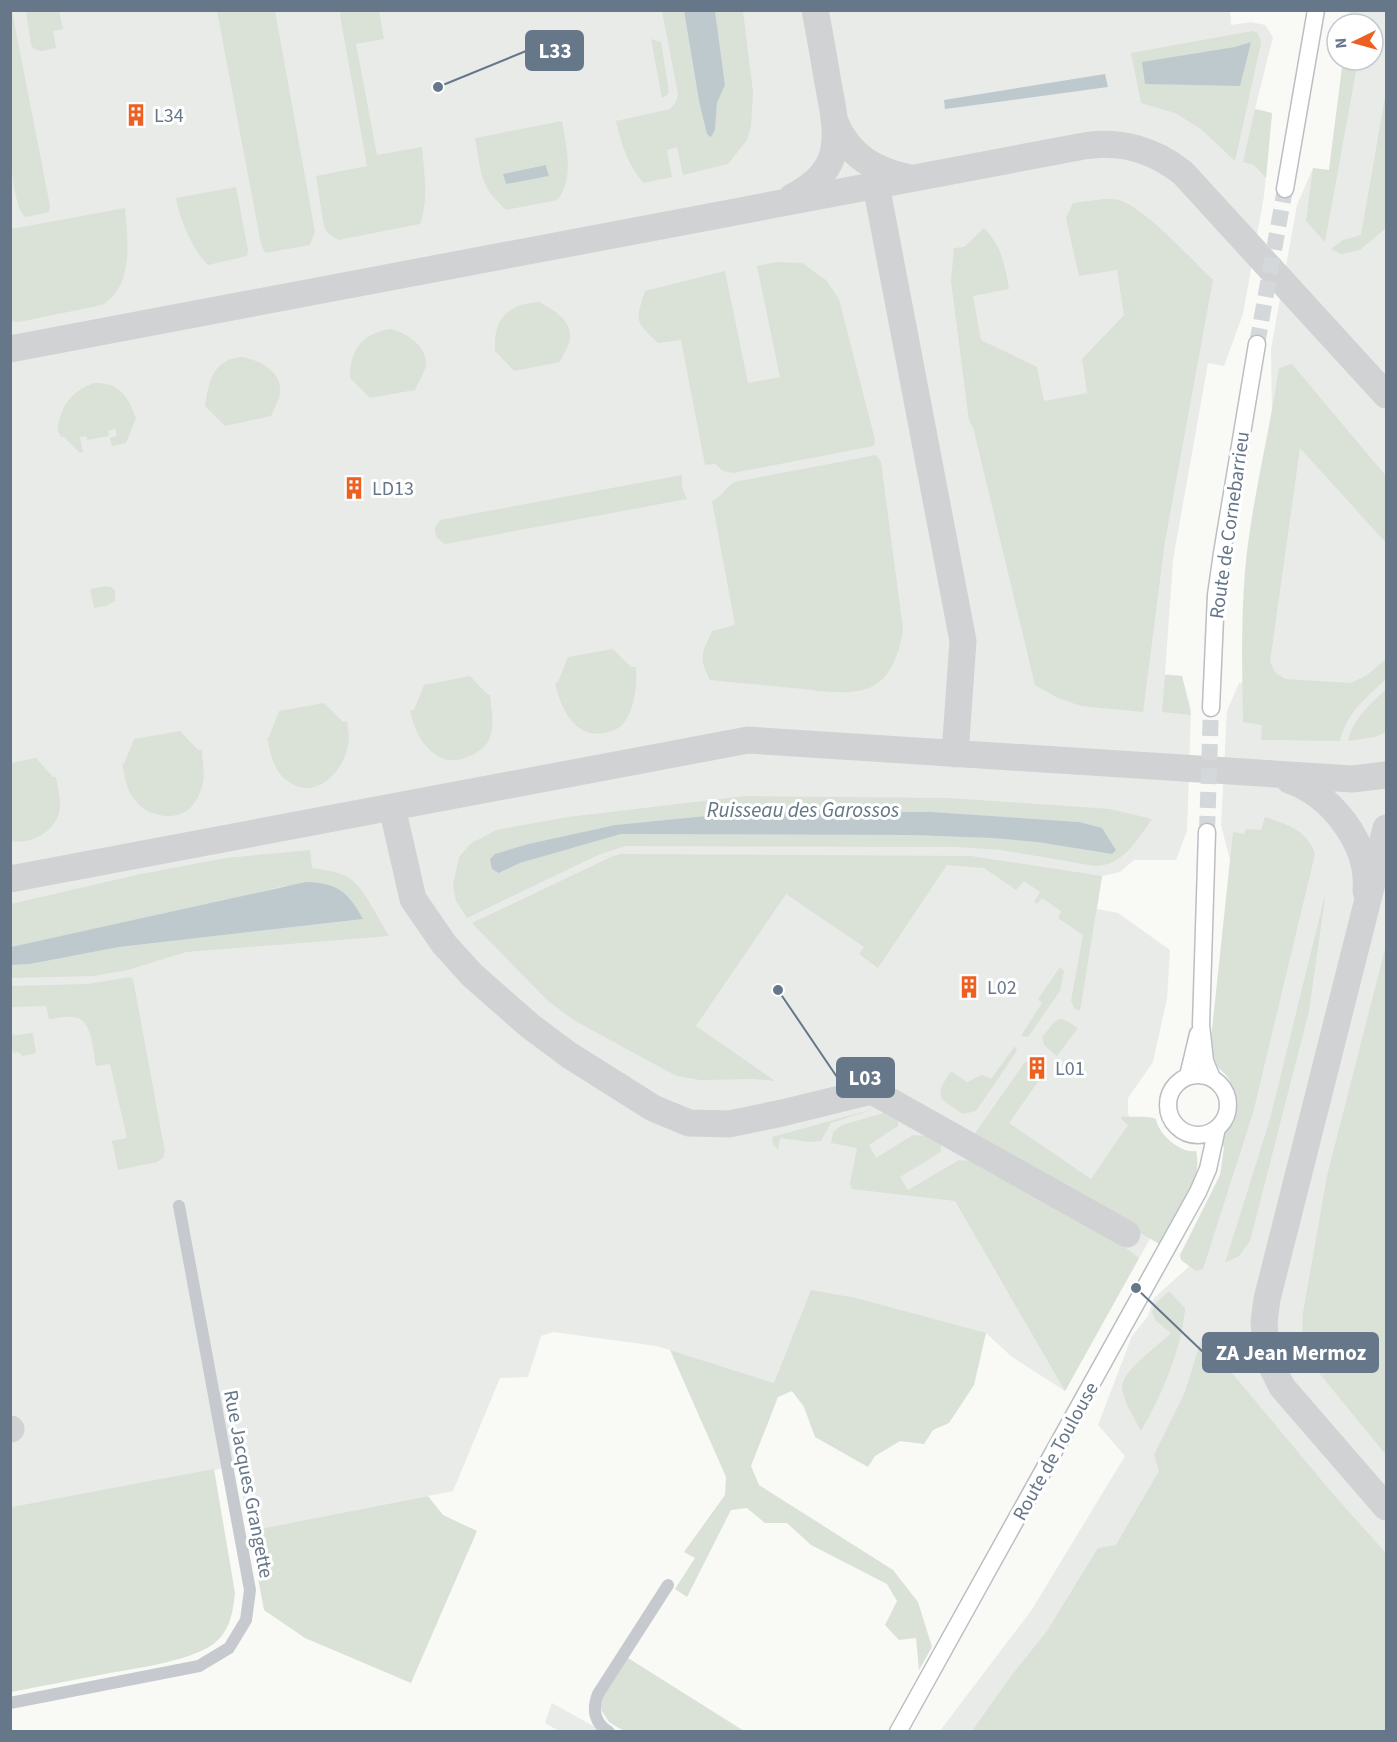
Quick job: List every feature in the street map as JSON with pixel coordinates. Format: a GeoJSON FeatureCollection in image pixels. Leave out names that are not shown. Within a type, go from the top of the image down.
{"type":"FeatureCollection","features":[{"type":"Feature","properties":{"kind":"main road"},"geometry":{"type":"LineString","coordinates":[[1285,189],[1316,10]]}},
{"type":"Feature","properties":{"kind":"main road","name":"Route de Cornebarrieu"},"geometry":{"type":"LineString","coordinates":[[1211,708],[1216,596],[1257,344]]}},
{"type":"Feature","properties":{"kind":"main road"},"geometry":{"type":"LineString","coordinates":[[1191,1135],[1205,1135],[1217,1128],[1223,1122],[1228,1106],[1224,1090],[1212,1078],[1205,1061],[1201,1025],[1207,832]]}},
{"type":"Feature","properties":{"kind":"main road"},"geometry":{"type":"LineString","coordinates":[[1188,1076],[1201,1025]]}},
{"type":"Feature","properties":{"kind":"main road"},"geometry":{"type":"LineString","coordinates":[[1208,1169],[1202,1148],[1191,1135],[1175,1125],[1168,1109],[1170,1092],[1181,1080],[1196,1075],[1212,1078]]}},
{"type":"Feature","properties":{"kind":"main road","name":"Route de Toulouse"},"geometry":{"type":"LineString","coordinates":[[898,1731],[1198,1192],[1208,1169],[1217,1128]]}},
{"type":"Feature","properties":{"kind":"street","name":"Rue Jacques Grangette"},"geometry":{"type":"LineString","coordinates":[[10,1703],[199,1666],[229,1648],[246,1620],[250,1590],[178,1206]]}},
{"type":"Feature","properties":{"kind":"street"},"geometry":{"type":"LineString","coordinates":[[609,1731],[603,1728],[594,1715],[594,1704],[668,1585]]}},
{"type":"Feature","properties":{"kind":"shaded area"},"geometry":{"type":"Polygon","coordinates":[[[342,10],[379,11],[384,39],[356,44],[377,155],[422,147],[425,196],[420,224],[338,240],[324,227],[316,176],[367,166],[340,15],[342,10]]]}},
{"type":"Feature","properties":{"kind":"shaded area"},"geometry":{"type":"Polygon","coordinates":[[[1230,10],[1231,25],[1251,22],[1265,25],[1273,37],[1255,109],[1272,113],[1264,196],[1243,314],[1224,366],[1208,363],[1173,560],[1165,674],[1182,676],[1191,709],[1187,831],[1176,860],[1134,860],[1120,872],[1102,876],[1097,909],[1118,913],[1170,950],[1167,999],[1153,1062],[1128,1098],[1128,1113],[1133,1128],[1151,1237],[1065,1391],[1012,1357],[986,1333],[774,1383],[657,1346],[553,1332],[541,1336],[528,1377],[500,1378],[453,1491],[249,1531],[237,1466],[11,1507],[11,11],[1230,10]]]}},
{"type":"Feature","properties":{"kind":"shaded area"},"geometry":{"type":"Polygon","coordinates":[[[10,11],[12,11],[50,206],[49,212],[26,217],[19,206],[11,154],[10,11]]]}},
{"type":"Feature","properties":{"kind":"shaded area"},"geometry":{"type":"Polygon","coordinates":[[[26,11],[59,11],[63,29],[53,31],[56,48],[42,51],[34,49],[31,45],[26,11]]]}},
{"type":"Feature","properties":{"kind":"shaded area"},"geometry":{"type":"Polygon","coordinates":[[[217,11],[275,11],[315,232],[310,245],[265,253],[261,244],[217,11]]]}},
{"type":"Feature","properties":{"kind":"shaded area"},"geometry":{"type":"Polygon","coordinates":[[[662,11],[684,11],[699,101],[715,130],[717,103],[725,85],[715,11],[743,11],[753,92],[751,126],[747,140],[728,164],[683,175],[677,147],[667,150],[672,177],[644,183],[629,162],[616,121],[670,109],[676,102],[678,94],[662,11]]]}},
{"type":"Feature","properties":{"kind":"shaded area"},"geometry":{"type":"Polygon","coordinates":[[[684,11],[715,11],[725,85],[717,103],[715,130],[711,137],[707,134],[699,101],[684,11]]]}},
{"type":"Feature","properties":{"kind":"shaded area"},"geometry":{"type":"Polygon","coordinates":[[[1386,11],[1386,1731],[939,1732],[1031,1611],[1125,1456],[1098,1425],[1132,1336],[1148,1316],[1154,1298],[1203,1254],[1249,1114],[1231,864],[1221,825],[1227,711],[1239,683],[1253,684],[1272,418],[1271,349],[1297,205],[1313,168],[1329,170],[1341,72],[1385,72],[1385,12],[1349,12],[1386,11]]]}},
{"type":"Feature","properties":{"kind":"shaded area"},"geometry":{"type":"Polygon","coordinates":[[[1252,31],[1258,33],[1261,43],[1235,161],[1201,129],[1175,113],[1141,103],[1131,53],[1252,31]],[[1250,42],[1145,84],[1240,85],[1250,42]]]}},
{"type":"Feature","properties":{"kind":"shaded area"},"geometry":{"type":"Polygon","coordinates":[[[651,39],[661,42],[669,92],[662,98],[651,39]]]}},
{"type":"Feature","properties":{"kind":"shaded area"},"geometry":{"type":"Polygon","coordinates":[[[1251,42],[1240,86],[1145,84],[1142,62],[1235,47],[1251,42]]]}},
{"type":"Feature","properties":{"kind":"shaded area"},"geometry":{"type":"Polygon","coordinates":[[[1341,72],[1356,72],[1325,242],[1306,221],[1313,168],[1329,170],[1341,72]]]}},
{"type":"Feature","properties":{"kind":"shaded area"},"geometry":{"type":"Polygon","coordinates":[[[1105,74],[1108,87],[945,109],[944,100],[1105,74]]]}},
{"type":"Feature","properties":{"kind":"shaded area"},"geometry":{"type":"Polygon","coordinates":[[[1386,91],[1386,228],[1360,250],[1341,254],[1331,249],[1343,240],[1361,235],[1386,91]]]}},
{"type":"Feature","properties":{"kind":"shaded area"},"geometry":{"type":"Polygon","coordinates":[[[1255,109],[1272,113],[1266,178],[1254,165],[1243,162],[1255,109]]]}},
{"type":"Feature","properties":{"kind":"shaded area"},"geometry":{"type":"Polygon","coordinates":[[[562,121],[568,162],[568,173],[563,192],[557,200],[506,210],[486,185],[480,169],[475,138],[562,121]],[[547,166],[504,174],[506,183],[549,176],[547,166]]]}},
{"type":"Feature","properties":{"kind":"shaded area"},"geometry":{"type":"Polygon","coordinates":[[[546,165],[549,176],[506,184],[503,174],[546,165]]]}},
{"type":"Feature","properties":{"kind":"shaded area"},"geometry":{"type":"Polygon","coordinates":[[[236,187],[248,250],[247,256],[208,265],[188,234],[180,216],[176,198],[236,187]]]}},
{"type":"Feature","properties":{"kind":"shaded area"},"geometry":{"type":"Polygon","coordinates":[[[1105,199],[1119,200],[1141,213],[1213,280],[1165,541],[1143,712],[1081,706],[1058,698],[1035,685],[973,427],[969,421],[951,281],[954,248],[964,247],[984,228],[999,249],[1009,289],[973,296],[981,340],[1037,367],[1044,401],[1087,393],[1082,359],[1124,315],[1117,270],[1079,276],[1066,218],[1073,203],[1105,199]]]}},
{"type":"Feature","properties":{"kind":"shaded area"},"geometry":{"type":"Polygon","coordinates":[[[125,208],[127,261],[120,287],[112,297],[102,305],[19,322],[11,321],[11,229],[125,208]]]}},
{"type":"Feature","properties":{"kind":"shaded area"},"geometry":{"type":"Polygon","coordinates":[[[777,262],[802,263],[826,280],[839,299],[875,440],[874,446],[733,473],[723,471],[715,464],[705,465],[681,340],[658,343],[641,325],[640,309],[645,291],[725,271],[748,383],[780,377],[757,266],[777,262]]]}},
{"type":"Feature","properties":{"kind":"shaded area"},"geometry":{"type":"Polygon","coordinates":[[[539,302],[559,315],[567,324],[570,335],[568,345],[560,362],[514,371],[495,351],[497,330],[504,315],[510,310],[528,303],[539,302]]]}},
{"type":"Feature","properties":{"kind":"shaded area"},"geometry":{"type":"Polygon","coordinates":[[[390,329],[408,336],[419,345],[425,356],[425,369],[415,390],[370,398],[350,378],[352,359],[365,339],[380,331],[390,329]]]}},
{"type":"Feature","properties":{"kind":"shaded area"},"geometry":{"type":"Polygon","coordinates":[[[242,357],[261,363],[272,371],[279,382],[279,396],[271,416],[225,426],[205,406],[208,388],[219,367],[225,362],[242,357]]]}},
{"type":"Feature","properties":{"kind":"shaded area"},"geometry":{"type":"Polygon","coordinates":[[[1292,364],[1386,476],[1386,543],[1300,448],[1270,662],[1275,672],[1285,679],[1351,683],[1367,675],[1386,659],[1386,679],[1364,699],[1353,713],[1340,741],[1261,740],[1262,725],[1243,722],[1242,628],[1248,546],[1279,368],[1292,364]]]}},
{"type":"Feature","properties":{"kind":"shaded area"},"geometry":{"type":"Polygon","coordinates":[[[94,383],[110,385],[121,392],[130,403],[136,418],[126,443],[112,446],[110,438],[117,436],[115,429],[108,431],[109,436],[87,440],[86,436],[80,437],[83,452],[80,453],[64,437],[61,437],[58,426],[68,400],[94,383]]]}},
{"type":"Feature","properties":{"kind":"shaded area"},"geometry":{"type":"Polygon","coordinates":[[[876,455],[881,462],[903,629],[897,656],[888,673],[875,685],[848,692],[710,680],[704,666],[703,655],[712,631],[735,625],[712,501],[734,482],[876,455]]]}},
{"type":"Feature","properties":{"kind":"shaded area"},"geometry":{"type":"Polygon","coordinates":[[[682,475],[682,487],[687,499],[445,544],[436,537],[435,527],[440,520],[682,475]]]}},
{"type":"Feature","properties":{"kind":"shaded area"},"geometry":{"type":"Polygon","coordinates":[[[112,587],[115,591],[115,601],[106,606],[94,608],[90,589],[112,587]]]}},
{"type":"Feature","properties":{"kind":"shaded area"},"geometry":{"type":"Polygon","coordinates":[[[613,649],[631,667],[636,667],[632,705],[622,725],[612,731],[594,734],[585,731],[571,720],[561,702],[555,683],[558,682],[568,657],[613,649]]]}},
{"type":"Feature","properties":{"kind":"shaded area"},"geometry":{"type":"Polygon","coordinates":[[[1165,675],[1182,676],[1191,715],[1162,712],[1165,675]]]}},
{"type":"Feature","properties":{"kind":"shaded area"},"geometry":{"type":"Polygon","coordinates":[[[470,676],[490,695],[492,727],[490,737],[476,753],[458,760],[447,760],[438,756],[422,742],[410,710],[414,710],[424,685],[470,676]]]}},
{"type":"Feature","properties":{"kind":"shaded area"},"geometry":{"type":"Polygon","coordinates":[[[1386,689],[1386,732],[1375,737],[1348,741],[1358,718],[1386,689]]]}},
{"type":"Feature","properties":{"kind":"shaded area"},"geometry":{"type":"Polygon","coordinates":[[[324,703],[343,722],[347,721],[349,739],[345,756],[340,766],[325,782],[306,788],[296,786],[285,779],[278,770],[267,737],[269,737],[279,711],[324,703]]]}},
{"type":"Feature","properties":{"kind":"shaded area"},"geometry":{"type":"Polygon","coordinates":[[[180,731],[198,750],[202,750],[204,774],[199,795],[191,807],[177,815],[161,815],[145,810],[131,795],[122,764],[124,764],[134,739],[180,731]]]}},
{"type":"Feature","properties":{"kind":"shaded area"},"geometry":{"type":"Polygon","coordinates":[[[36,758],[53,777],[56,777],[60,799],[58,815],[50,829],[43,834],[27,841],[11,841],[11,763],[36,758]]]}},
{"type":"Feature","properties":{"kind":"shaded area"},"geometry":{"type":"Polygon","coordinates":[[[745,796],[949,798],[1110,809],[1152,819],[1135,843],[1121,857],[1114,862],[1095,866],[1001,850],[956,847],[625,846],[598,855],[467,918],[456,901],[453,885],[459,857],[470,844],[496,830],[568,817],[745,796]],[[746,812],[615,825],[528,844],[495,854],[500,873],[520,863],[621,834],[909,835],[992,838],[1037,842],[1112,854],[1079,822],[932,812],[746,812]]]}},
{"type":"Feature","properties":{"kind":"shaded area"},"geometry":{"type":"Polygon","coordinates":[[[746,812],[932,812],[1079,822],[1102,828],[1116,850],[1112,854],[1037,842],[909,835],[621,834],[520,863],[499,873],[492,869],[490,859],[495,854],[528,844],[615,825],[746,812]]]}},
{"type":"Feature","properties":{"kind":"shaded area"},"geometry":{"type":"Polygon","coordinates":[[[1265,817],[1288,825],[1302,834],[1312,846],[1315,854],[1253,1113],[1203,1269],[1196,1271],[1181,1260],[1180,1255],[1220,1175],[1224,1148],[1219,1136],[1231,1115],[1234,1101],[1232,1086],[1215,1061],[1211,1039],[1233,832],[1244,834],[1246,829],[1261,830],[1265,817]]]}},
{"type":"Feature","properties":{"kind":"shaded area"},"geometry":{"type":"Polygon","coordinates":[[[310,850],[312,868],[331,871],[355,882],[366,896],[389,936],[186,952],[128,970],[94,976],[11,978],[10,965],[30,964],[119,947],[363,919],[284,886],[199,907],[11,947],[11,904],[136,875],[226,858],[310,850]]]}},
{"type":"Feature","properties":{"kind":"shaded area"},"geometry":{"type":"Polygon","coordinates":[[[621,854],[971,856],[1102,876],[1080,1011],[1074,1008],[1071,1001],[1083,935],[1058,918],[1061,911],[1042,898],[1037,904],[1034,902],[1040,892],[1024,881],[1016,890],[984,868],[947,865],[878,968],[859,954],[864,947],[786,894],[696,1026],[775,1081],[700,1080],[677,1076],[572,1019],[547,1000],[472,923],[621,854]]]}},
{"type":"Feature","properties":{"kind":"shaded area"},"geometry":{"type":"Polygon","coordinates":[[[306,882],[326,884],[341,891],[352,902],[363,919],[119,947],[30,964],[11,965],[11,947],[306,882]]]}},
{"type":"Feature","properties":{"kind":"shaded area"},"geometry":{"type":"Polygon","coordinates":[[[1326,891],[1309,1011],[1250,1241],[1239,1256],[1225,1263],[1270,1119],[1326,891]]]}},
{"type":"Feature","properties":{"kind":"shaded area"},"geometry":{"type":"Polygon","coordinates":[[[1386,945],[1386,1455],[1315,1368],[1302,1337],[1303,1313],[1327,1176],[1386,945]]]}},
{"type":"Feature","properties":{"kind":"shaded area"},"geometry":{"type":"Polygon","coordinates":[[[1060,967],[1064,971],[1060,991],[1028,1037],[1021,1036],[1042,1003],[1038,999],[1060,967]]]}},
{"type":"Feature","properties":{"kind":"shaded area"},"geometry":{"type":"Polygon","coordinates":[[[130,977],[133,979],[165,1152],[163,1158],[157,1162],[118,1170],[112,1141],[127,1138],[110,1064],[96,1066],[92,1039],[83,1021],[71,1017],[49,1019],[46,1006],[11,1007],[11,986],[88,984],[130,977]]]}},
{"type":"Feature","properties":{"kind":"shaded area"},"geometry":{"type":"Polygon","coordinates":[[[1060,1019],[1078,1028],[1057,1056],[1044,1045],[1042,1037],[1055,1021],[1060,1019]]]}},
{"type":"Feature","properties":{"kind":"shaded area"},"geometry":{"type":"Polygon","coordinates":[[[10,1033],[16,1035],[33,1033],[36,1053],[23,1056],[18,1052],[13,1053],[10,1033]]]}},
{"type":"Feature","properties":{"kind":"shaded area"},"geometry":{"type":"Polygon","coordinates":[[[1015,1046],[1017,1051],[976,1111],[963,1114],[943,1100],[940,1092],[951,1071],[967,1082],[982,1075],[991,1079],[1015,1046]]]}},
{"type":"Feature","properties":{"kind":"shaded area"},"geometry":{"type":"Polygon","coordinates":[[[1025,1062],[1035,1062],[1029,1071],[1040,1079],[1009,1123],[1091,1179],[1128,1125],[1121,1119],[1122,1116],[1156,1119],[1161,1131],[1171,1142],[1184,1149],[1196,1151],[1196,1175],[1192,1188],[1161,1245],[973,1136],[1025,1062]]]}},
{"type":"Feature","properties":{"kind":"shaded area"},"geometry":{"type":"Polygon","coordinates":[[[877,1108],[831,1123],[821,1141],[809,1142],[780,1138],[778,1150],[773,1144],[772,1137],[877,1108]]]}},
{"type":"Feature","properties":{"kind":"shaded area"},"geometry":{"type":"Polygon","coordinates":[[[884,1113],[898,1121],[898,1126],[869,1145],[876,1158],[913,1135],[927,1136],[941,1143],[941,1152],[900,1177],[908,1190],[959,1160],[971,1161],[1113,1238],[1139,1258],[1065,1391],[955,1201],[852,1189],[850,1183],[857,1148],[831,1143],[833,1132],[842,1125],[884,1113]]]}},
{"type":"Feature","properties":{"kind":"shaded area"},"geometry":{"type":"Polygon","coordinates":[[[811,1290],[856,1298],[986,1333],[974,1385],[949,1423],[933,1430],[924,1444],[900,1441],[875,1456],[868,1467],[815,1437],[804,1407],[792,1391],[778,1397],[751,1466],[759,1485],[893,1570],[918,1602],[932,1647],[919,1670],[916,1638],[899,1640],[885,1625],[897,1601],[887,1584],[811,1545],[787,1523],[765,1523],[747,1508],[731,1510],[687,1597],[675,1589],[695,1558],[684,1552],[725,1495],[726,1477],[670,1350],[774,1383],[811,1290]]]}},
{"type":"Feature","properties":{"kind":"shaded area"},"geometry":{"type":"Polygon","coordinates":[[[1169,1291],[1185,1308],[1180,1338],[1170,1371],[1141,1431],[1125,1399],[1123,1381],[1134,1366],[1171,1333],[1156,1321],[1152,1312],[1156,1303],[1169,1291]]]}},
{"type":"Feature","properties":{"kind":"shaded area"},"geometry":{"type":"Polygon","coordinates":[[[1202,1337],[1333,1494],[1386,1553],[1386,1731],[972,1731],[1011,1676],[1047,1631],[1098,1548],[1116,1545],[1159,1471],[1154,1455],[1185,1392],[1202,1337]]]}},
{"type":"Feature","properties":{"kind":"shaded area"},"geometry":{"type":"Polygon","coordinates":[[[214,1469],[235,1593],[229,1624],[218,1640],[196,1653],[165,1663],[11,1692],[11,1507],[214,1469]]]}},
{"type":"Feature","properties":{"kind":"shaded area"},"geometry":{"type":"Polygon","coordinates":[[[428,1496],[443,1515],[477,1531],[411,1683],[305,1638],[264,1610],[249,1531],[428,1496]]]}},
{"type":"Feature","properties":{"kind":"shaded area"},"geometry":{"type":"Polygon","coordinates":[[[628,1658],[744,1731],[624,1731],[609,1722],[600,1708],[605,1691],[628,1658]]]}},
{"type":"Feature","properties":{"kind":"shaded area"},"geometry":{"type":"Polygon","coordinates":[[[552,1703],[602,1731],[559,1731],[545,1723],[552,1703]]]}},
{"type":"Feature","properties":{"kind":"taxiway"},"geometry":{"type":"LineString","coordinates":[[792,197],[822,175],[830,162],[834,149],[834,119],[815,10]]}},
{"type":"Feature","properties":{"kind":"taxiway"},"geometry":{"type":"LineString","coordinates":[[835,122],[848,144],[865,160],[885,171],[910,178]]}},
{"type":"Feature","properties":{"kind":"taxiway"},"geometry":{"type":"LineString","coordinates":[[10,349],[1084,146],[1111,144],[1148,153],[1183,173],[1386,395]]}},
{"type":"Feature","properties":{"kind":"taxiway"},"geometry":{"type":"LineString","coordinates":[[876,185],[963,641],[955,754]]}},
{"type":"Feature","properties":{"kind":"taxiway"},"geometry":{"type":"LineString","coordinates":[[10,879],[748,740],[1352,779],[1386,775]]}},
{"type":"Feature","properties":{"kind":"taxiway"},"geometry":{"type":"LineString","coordinates":[[1289,780],[1320,797],[1345,824],[1362,856],[1366,873],[1366,891]]}},
{"type":"Feature","properties":{"kind":"taxiway"},"geometry":{"type":"LineString","coordinates":[[392,807],[413,899],[444,944],[472,975],[530,1026],[569,1055],[653,1108],[689,1123],[729,1124],[872,1091],[1127,1234]]}},
{"type":"Feature","properties":{"kind":"taxiway"},"geometry":{"type":"LineString","coordinates":[[1386,828],[1267,1299],[1264,1322],[1270,1363],[1282,1387],[1386,1507]]}},
{"type":"Feature","properties":{"kind":"tunnel"},"geometry":{"type":"LineString","coordinates":[[1257,344],[1285,189]]}},
{"type":"Feature","properties":{"kind":"tunnel"},"geometry":{"type":"LineString","coordinates":[[1207,832],[1211,708]]}},
{"type":"Feature","properties":{"kind":"place","name":"L33"},"geometry":{"type":"Point","coordinates":[438,87]}},
{"type":"Feature","properties":{"kind":"place","name":"L34"},"geometry":{"type":"Point","coordinates":[136,115]}},
{"type":"Feature","properties":{"kind":"place","name":"LD13"},"geometry":{"type":"Point","coordinates":[354,488]}},
{"type":"Feature","properties":{"kind":"place","name":"L02"},"geometry":{"type":"Point","coordinates":[969,987]}},
{"type":"Feature","properties":{"kind":"place","name":"L03"},"geometry":{"type":"Point","coordinates":[778,990]}},
{"type":"Feature","properties":{"kind":"place","name":"L01"},"geometry":{"type":"Point","coordinates":[1037,1068]}},
{"type":"Feature","properties":{"kind":"place","name":"ZA Jean Mermoz"},"geometry":{"type":"Point","coordinates":[1136,1288]}},
{"type":"Feature","properties":{"kind":"water label","name":"Ruisseau des Garossos"},"geometry":{"type":"Point","coordinates":[803,810]}}]}
